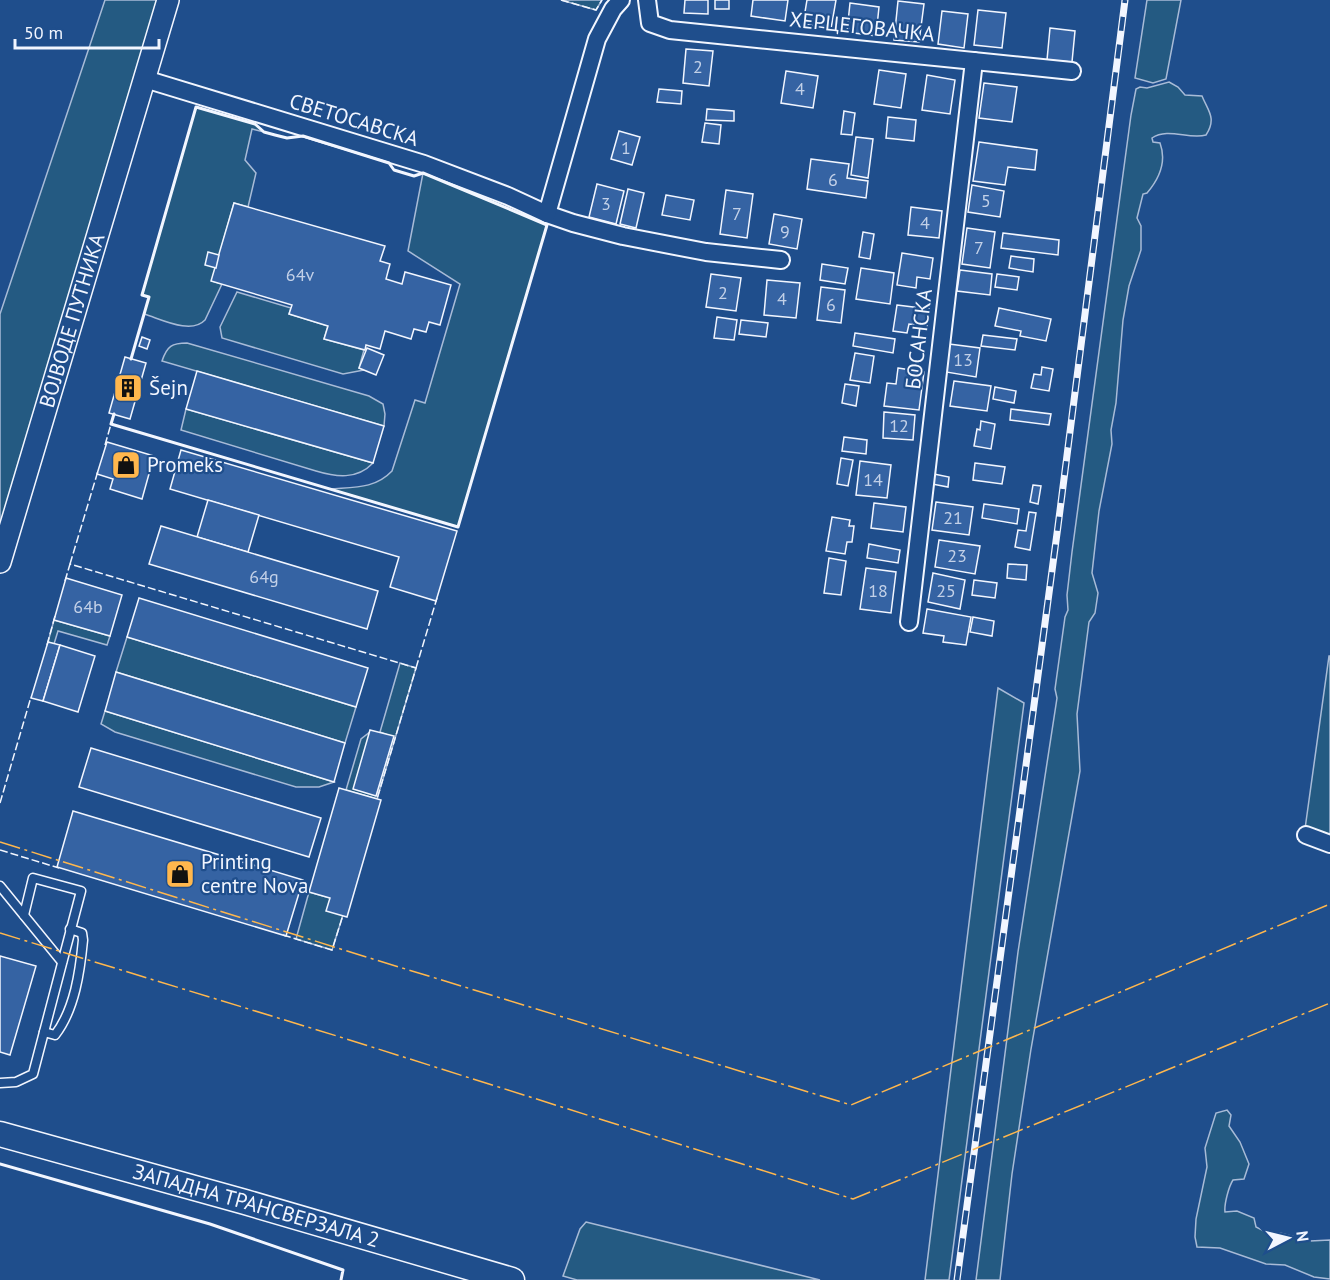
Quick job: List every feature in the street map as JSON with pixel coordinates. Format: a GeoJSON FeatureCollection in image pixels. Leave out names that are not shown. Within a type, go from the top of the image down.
{"type":"FeatureCollection","features":[{"type":"Feature","properties":{"kind":"main road","name":"ЗАПАДНА ТРАНСВЕРЗАЛА 2"},"geometry":{"type":"LineString","coordinates":[[0,1134],[235,1199],[512,1280]]}},
{"type":"Feature","properties":{"kind":"street","name":"ВОЈВОДЕ ПУТНИКА"},"geometry":{"type":"LineString","coordinates":[[0,562],[168,0]]}},
{"type":"Feature","properties":{"kind":"street"},"geometry":{"type":"LineString","coordinates":[[547,214],[597,39],[613,9],[621,0]]}},
{"type":"Feature","properties":{"kind":"street","name":"ХЕРЦЕГОВАЧКА"},"geometry":{"type":"LineString","coordinates":[[647,0],[650,23],[670,30],[1072,71]]}},
{"type":"Feature","properties":{"kind":"street","name":"БОСАНСКА"},"geometry":{"type":"LineString","coordinates":[[909,622],[974,61]]}},
{"type":"Feature","properties":{"kind":"street","name":"СВЕТОСАВСКА"},"geometry":{"type":"LineString","coordinates":[[144,79],[424,164],[508,196],[547,214],[623,236],[706,252],[780,260]]}},
{"type":"Feature","properties":{"kind":"street"},"geometry":{"type":"LineString","coordinates":[[1306,836],[1330,844]]}},
{"type":"Feature","properties":{"kind":"lane"},"geometry":{"type":"LineString","coordinates":[[0,1083],[16,1082],[33,1074],[81,891],[33,878],[24,915]]}},
{"type":"Feature","properties":{"kind":"lane"},"geometry":{"type":"LineString","coordinates":[[0,886],[62,962]]}},
{"type":"Feature","properties":{"kind":"lane"},"geometry":{"type":"LineString","coordinates":[[44,1032],[55,1035],[62,1026],[75,990],[83,940],[82,933],[70,929]]}},
{"type":"Feature","properties":{"kind":"shaded area"},"geometry":{"type":"Polygon","coordinates":[[[105,0],[165,0],[0,544],[0,314],[105,0]]]}},
{"type":"Feature","properties":{"kind":"shaded area"},"geometry":{"type":"Polygon","coordinates":[[[561,0],[602,0],[596,10],[561,0]]]}},
{"type":"Feature","properties":{"kind":"shaded area"},"geometry":{"type":"Polygon","coordinates":[[[1147,0],[1181,0],[1166,79],[1153,83],[1135,78],[1147,0]]]}},
{"type":"Feature","properties":{"kind":"shaded area"},"geometry":{"type":"Polygon","coordinates":[[[1169,82],[1185,95],[1202,96],[1210,115],[1211,124],[1206,135],[1165,134],[1152,138],[1153,142],[1160,143],[1163,157],[1161,170],[1155,182],[1147,193],[1143,194],[1137,218],[1141,226],[1141,250],[1129,286],[1123,320],[1116,403],[1111,430],[1112,444],[1099,511],[1092,573],[1098,593],[1095,613],[1089,622],[1077,714],[1080,771],[1031,1049],[1012,1174],[1000,1280],[976,1280],[1018,952],[1057,698],[1055,689],[1065,617],[1068,610],[1067,595],[1072,552],[1131,115],[1136,89],[1169,82]]]}},
{"type":"Feature","properties":{"kind":"shaded area"},"geometry":{"type":"Polygon","coordinates":[[[196,107],[255,124],[264,132],[252,129],[245,160],[256,173],[248,207],[234,203],[212,281],[222,284],[205,320],[192,326],[184,326],[144,314],[149,297],[142,295],[196,107]]]}},
{"type":"Feature","properties":{"kind":"shaded area"},"geometry":{"type":"Polygon","coordinates":[[[423,173],[547,225],[458,527],[330,489],[371,484],[392,471],[415,400],[425,403],[460,284],[408,251],[423,173]]]}},
{"type":"Feature","properties":{"kind":"shaded area"},"geometry":{"type":"Polygon","coordinates":[[[237,292],[291,308],[289,314],[328,326],[324,339],[364,350],[359,368],[364,370],[343,374],[222,338],[220,327],[237,292]]]}},
{"type":"Feature","properties":{"kind":"shaded area"},"geometry":{"type":"Polygon","coordinates":[[[187,343],[369,396],[383,404],[384,426],[162,361],[171,346],[187,343]]]}},
{"type":"Feature","properties":{"kind":"shaded area"},"geometry":{"type":"Polygon","coordinates":[[[186,409],[373,463],[360,472],[346,476],[316,471],[181,430],[186,409]]]}},
{"type":"Feature","properties":{"kind":"shaded area"},"geometry":{"type":"Polygon","coordinates":[[[54,620],[110,636],[107,645],[58,631],[54,644],[48,642],[54,620]]]}},
{"type":"Feature","properties":{"kind":"shaded area"},"geometry":{"type":"Polygon","coordinates":[[[127,637],[356,707],[345,743],[116,672],[127,637]]]}},
{"type":"Feature","properties":{"kind":"shaded area"},"geometry":{"type":"Polygon","coordinates":[[[1330,656],[1330,838],[1305,829],[1330,656]]]}},
{"type":"Feature","properties":{"kind":"shaded area"},"geometry":{"type":"Polygon","coordinates":[[[400,663],[416,668],[377,799],[346,790],[361,739],[370,732],[376,796],[393,737],[380,732],[400,663]]]}},
{"type":"Feature","properties":{"kind":"shaded area"},"geometry":{"type":"Polygon","coordinates":[[[998,688],[1024,703],[949,1280],[925,1280],[998,688]]]}},
{"type":"Feature","properties":{"kind":"shaded area"},"geometry":{"type":"Polygon","coordinates":[[[105,711],[334,782],[319,787],[296,787],[115,732],[101,724],[105,711]]]}},
{"type":"Feature","properties":{"kind":"shaded area"},"geometry":{"type":"Polygon","coordinates":[[[309,892],[330,898],[343,915],[332,950],[296,939],[309,892]]]}},
{"type":"Feature","properties":{"kind":"shaded area"},"geometry":{"type":"Polygon","coordinates":[[[1227,1110],[1231,1115],[1229,1126],[1240,1142],[1249,1164],[1244,1179],[1233,1180],[1231,1183],[1225,1212],[1237,1211],[1254,1218],[1256,1227],[1266,1232],[1280,1233],[1310,1241],[1330,1240],[1330,1279],[1314,1277],[1285,1265],[1266,1264],[1220,1248],[1197,1247],[1196,1219],[1207,1167],[1205,1148],[1216,1113],[1227,1110]]]}},
{"type":"Feature","properties":{"kind":"shaded area"},"geometry":{"type":"Polygon","coordinates":[[[586,1222],[820,1280],[577,1280],[563,1276],[580,1229],[586,1222]]]}},
{"type":"Feature","properties":{"kind":"building"},"geometry":{"type":"Polygon","coordinates":[[[685,0],[708,0],[708,14],[684,13],[685,0]]]}},
{"type":"Feature","properties":{"kind":"building"},"geometry":{"type":"Polygon","coordinates":[[[715,0],[729,0],[729,9],[715,9],[715,0]]]}},
{"type":"Feature","properties":{"kind":"building"},"geometry":{"type":"Polygon","coordinates":[[[753,0],[788,0],[785,21],[751,16],[753,0]]]}},
{"type":"Feature","properties":{"kind":"building"},"geometry":{"type":"Polygon","coordinates":[[[807,0],[836,0],[831,29],[803,24],[807,0]]]}},
{"type":"Feature","properties":{"kind":"building"},"geometry":{"type":"Polygon","coordinates":[[[898,1],[924,4],[919,42],[894,40],[898,1]]]}},
{"type":"Feature","properties":{"kind":"building"},"geometry":{"type":"Polygon","coordinates":[[[850,3],[879,7],[876,36],[847,32],[850,3]]]}},
{"type":"Feature","properties":{"kind":"building"},"geometry":{"type":"Polygon","coordinates":[[[978,10],[1006,13],[1002,48],[974,45],[978,10]]]}},
{"type":"Feature","properties":{"kind":"building"},"geometry":{"type":"Polygon","coordinates":[[[942,11],[968,14],[964,48],[938,44],[942,11]]]}},
{"type":"Feature","properties":{"kind":"building"},"geometry":{"type":"Polygon","coordinates":[[[1050,28],[1075,31],[1072,62],[1047,60],[1050,28]]]}},
{"type":"Feature","properties":{"kind":"building"},"geometry":{"type":"Polygon","coordinates":[[[686,49],[713,51],[709,86],[683,83],[686,49]]]}},
{"type":"Feature","properties":{"kind":"building"},"geometry":{"type":"Polygon","coordinates":[[[879,70],[906,74],[901,108],[874,104],[879,70]]]}},
{"type":"Feature","properties":{"kind":"building"},"geometry":{"type":"Polygon","coordinates":[[[786,71],[818,76],[813,108],[781,103],[786,71]]]}},
{"type":"Feature","properties":{"kind":"building"},"geometry":{"type":"Polygon","coordinates":[[[927,75],[955,80],[950,114],[922,110],[927,75]]]}},
{"type":"Feature","properties":{"kind":"building"},"geometry":{"type":"Polygon","coordinates":[[[984,83],[1017,87],[1012,122],[979,118],[984,83]]]}},
{"type":"Feature","properties":{"kind":"building"},"geometry":{"type":"Polygon","coordinates":[[[659,89],[682,91],[681,104],[657,102],[659,89]]]}},
{"type":"Feature","properties":{"kind":"building"},"geometry":{"type":"Polygon","coordinates":[[[707,109],[734,111],[734,121],[706,120],[707,109]]]}},
{"type":"Feature","properties":{"kind":"building"},"geometry":{"type":"Polygon","coordinates":[[[844,111],[855,113],[852,135],[841,134],[844,111]]]}},
{"type":"Feature","properties":{"kind":"building"},"geometry":{"type":"Polygon","coordinates":[[[888,117],[916,120],[914,141],[886,138],[888,117]]]}},
{"type":"Feature","properties":{"kind":"building"},"geometry":{"type":"Polygon","coordinates":[[[705,123],[721,125],[719,144],[702,142],[705,123]]]}},
{"type":"Feature","properties":{"kind":"building"},"geometry":{"type":"Polygon","coordinates":[[[619,131],[640,137],[632,165],[611,159],[619,131]]]}},
{"type":"Feature","properties":{"kind":"building"},"geometry":{"type":"Polygon","coordinates":[[[856,137],[873,139],[868,178],[851,175],[856,137]]]}},
{"type":"Feature","properties":{"kind":"building"},"geometry":{"type":"Polygon","coordinates":[[[979,142],[1037,150],[1035,170],[1008,167],[1005,185],[973,181],[979,142]]]}},
{"type":"Feature","properties":{"kind":"building"},"geometry":{"type":"Polygon","coordinates":[[[811,159],[849,164],[847,178],[868,181],[866,198],[807,189],[811,159]]]}},
{"type":"Feature","properties":{"kind":"building"},"geometry":{"type":"Polygon","coordinates":[[[597,184],[624,191],[616,224],[589,217],[597,184]]]}},
{"type":"Feature","properties":{"kind":"building"},"geometry":{"type":"Polygon","coordinates":[[[972,185],[1004,191],[1000,217],[968,212],[972,185]]]}},
{"type":"Feature","properties":{"kind":"building"},"geometry":{"type":"Polygon","coordinates":[[[628,189],[644,193],[636,228],[620,224],[628,189]]]}},
{"type":"Feature","properties":{"kind":"building"},"geometry":{"type":"Polygon","coordinates":[[[726,190],[753,194],[747,238],[720,234],[726,190]]]}},
{"type":"Feature","properties":{"kind":"building"},"geometry":{"type":"Polygon","coordinates":[[[666,195],[694,200],[690,220],[662,215],[666,195]]]}},
{"type":"Feature","properties":{"kind":"building"},"geometry":{"type":"Polygon","coordinates":[[[234,203],[385,246],[380,261],[390,264],[386,279],[402,284],[405,272],[451,285],[440,325],[429,322],[426,332],[414,329],[411,339],[385,331],[380,349],[366,345],[365,350],[324,339],[328,326],[289,314],[292,305],[211,281],[234,203]]]}},
{"type":"Feature","properties":{"kind":"building"},"geometry":{"type":"Polygon","coordinates":[[[911,207],[942,211],[939,238],[908,235],[911,207]]]}},
{"type":"Feature","properties":{"kind":"building"},"geometry":{"type":"Polygon","coordinates":[[[774,214],[802,219],[797,249],[769,244],[774,214]]]}},
{"type":"Feature","properties":{"kind":"building"},"geometry":{"type":"Polygon","coordinates":[[[967,228],[995,232],[990,268],[962,264],[967,228]]]}},
{"type":"Feature","properties":{"kind":"building"},"geometry":{"type":"Polygon","coordinates":[[[863,232],[874,234],[870,259],[859,257],[863,232]]]}},
{"type":"Feature","properties":{"kind":"building"},"geometry":{"type":"Polygon","coordinates":[[[1003,233],[1059,240],[1058,255],[1001,248],[1003,233]]]}},
{"type":"Feature","properties":{"kind":"building"},"geometry":{"type":"Polygon","coordinates":[[[208,252],[219,255],[216,268],[205,265],[208,252]]]}},
{"type":"Feature","properties":{"kind":"building"},"geometry":{"type":"Polygon","coordinates":[[[902,253],[933,258],[930,279],[917,277],[916,288],[897,285],[902,253]]]}},
{"type":"Feature","properties":{"kind":"building"},"geometry":{"type":"Polygon","coordinates":[[[1011,256],[1034,259],[1033,272],[1009,268],[1011,256]]]}},
{"type":"Feature","properties":{"kind":"building"},"geometry":{"type":"Polygon","coordinates":[[[822,264],[848,268],[845,284],[820,280],[822,264]]]}},
{"type":"Feature","properties":{"kind":"building"},"geometry":{"type":"Polygon","coordinates":[[[861,268],[894,273],[890,304],[856,299],[861,268]]]}},
{"type":"Feature","properties":{"kind":"building"},"geometry":{"type":"Polygon","coordinates":[[[960,270],[992,274],[990,295],[957,291],[960,270]]]}},
{"type":"Feature","properties":{"kind":"building"},"geometry":{"type":"Polygon","coordinates":[[[711,274],[741,278],[736,311],[706,307],[711,274]]]}},
{"type":"Feature","properties":{"kind":"building"},"geometry":{"type":"Polygon","coordinates":[[[997,274],[1019,277],[1017,290],[995,287],[997,274]]]}},
{"type":"Feature","properties":{"kind":"building"},"geometry":{"type":"Polygon","coordinates":[[[767,280],[800,283],[796,318],[764,315],[767,280]]]}},
{"type":"Feature","properties":{"kind":"building"},"geometry":{"type":"Polygon","coordinates":[[[821,287],[845,290],[841,323],[817,320],[821,287]]]}},
{"type":"Feature","properties":{"kind":"building"},"geometry":{"type":"Polygon","coordinates":[[[897,305],[929,309],[927,326],[909,324],[907,333],[893,331],[897,305]]]}},
{"type":"Feature","properties":{"kind":"building"},"geometry":{"type":"Polygon","coordinates":[[[999,308],[1051,319],[1046,341],[1020,336],[1021,331],[995,326],[999,308]]]}},
{"type":"Feature","properties":{"kind":"building"},"geometry":{"type":"Polygon","coordinates":[[[717,317],[737,320],[734,340],[714,338],[717,317]]]}},
{"type":"Feature","properties":{"kind":"building"},"geometry":{"type":"Polygon","coordinates":[[[741,320],[768,323],[766,337],[739,334],[741,320]]]}},
{"type":"Feature","properties":{"kind":"building"},"geometry":{"type":"Polygon","coordinates":[[[855,333],[895,339],[893,353],[853,346],[855,333]]]}},
{"type":"Feature","properties":{"kind":"building"},"geometry":{"type":"Polygon","coordinates":[[[983,335],[1017,339],[1015,350],[981,346],[983,335]]]}},
{"type":"Feature","properties":{"kind":"building"},"geometry":{"type":"Polygon","coordinates":[[[142,337],[150,340],[147,349],[139,346],[142,337]]]}},
{"type":"Feature","properties":{"kind":"building"},"geometry":{"type":"Polygon","coordinates":[[[949,344],[980,348],[976,377],[946,372],[949,344]]]}},
{"type":"Feature","properties":{"kind":"building"},"geometry":{"type":"Polygon","coordinates":[[[367,348],[384,355],[376,375],[359,368],[367,348]]]}},
{"type":"Feature","properties":{"kind":"building"},"geometry":{"type":"Polygon","coordinates":[[[855,353],[874,356],[870,383],[850,380],[855,353]]]}},
{"type":"Feature","properties":{"kind":"building","name":"Šejn"},"geometry":{"type":"Polygon","coordinates":[[[125,357],[146,363],[130,419],[109,413],[125,357]]]}},
{"type":"Feature","properties":{"kind":"building"},"geometry":{"type":"Polygon","coordinates":[[[1042,367],[1053,369],[1049,391],[1031,388],[1034,374],[1041,375],[1042,367]]]}},
{"type":"Feature","properties":{"kind":"building"},"geometry":{"type":"Polygon","coordinates":[[[898,368],[924,372],[919,410],[884,406],[887,383],[896,384],[898,368]]]}},
{"type":"Feature","properties":{"kind":"building"},"geometry":{"type":"Polygon","coordinates":[[[197,371],[384,426],[373,463],[186,409],[197,371]]]}},
{"type":"Feature","properties":{"kind":"building"},"geometry":{"type":"Polygon","coordinates":[[[954,381],[991,386],[987,411],[950,406],[954,381]]]}},
{"type":"Feature","properties":{"kind":"building"},"geometry":{"type":"Polygon","coordinates":[[[845,384],[859,386],[856,406],[842,403],[845,384]]]}},
{"type":"Feature","properties":{"kind":"building"},"geometry":{"type":"Polygon","coordinates":[[[995,387],[1016,391],[1014,403],[993,399],[995,387]]]}},
{"type":"Feature","properties":{"kind":"building"},"geometry":{"type":"Polygon","coordinates":[[[1011,409],[1051,414],[1049,425],[1010,420],[1011,409]]]}},
{"type":"Feature","properties":{"kind":"building"},"geometry":{"type":"Polygon","coordinates":[[[884,412],[915,415],[913,440],[883,438],[884,412]]]}},
{"type":"Feature","properties":{"kind":"building"},"geometry":{"type":"Polygon","coordinates":[[[981,421],[995,424],[991,449],[974,446],[981,421]]]}},
{"type":"Feature","properties":{"kind":"building"},"geometry":{"type":"Polygon","coordinates":[[[844,437],[867,440],[866,454],[842,451],[844,437]]]}},
{"type":"Feature","properties":{"kind":"building","name":"Promeks"},"geometry":{"type":"Polygon","coordinates":[[[107,442],[154,456],[142,499],[110,489],[113,479],[97,474],[107,442]]]}},
{"type":"Feature","properties":{"kind":"building"},"geometry":{"type":"Polygon","coordinates":[[[181,450],[457,531],[436,601],[390,587],[399,557],[170,489],[181,450]]]}},
{"type":"Feature","properties":{"kind":"building"},"geometry":{"type":"Polygon","coordinates":[[[841,458],[853,460],[848,486],[837,484],[841,458]]]}},
{"type":"Feature","properties":{"kind":"building"},"geometry":{"type":"Polygon","coordinates":[[[860,461],[891,465],[887,498],[856,495],[860,461]]]}},
{"type":"Feature","properties":{"kind":"building"},"geometry":{"type":"Polygon","coordinates":[[[975,463],[1005,467],[1002,484],[973,480],[975,463]]]}},
{"type":"Feature","properties":{"kind":"building"},"geometry":{"type":"Polygon","coordinates":[[[934,474],[949,477],[948,487],[932,484],[934,474]]]}},
{"type":"Feature","properties":{"kind":"building"},"geometry":{"type":"Polygon","coordinates":[[[1033,485],[1041,486],[1038,504],[1030,502],[1033,485]]]}},
{"type":"Feature","properties":{"kind":"building"},"geometry":{"type":"Polygon","coordinates":[[[208,500],[259,515],[248,552],[197,537],[208,500]]]}},
{"type":"Feature","properties":{"kind":"building"},"geometry":{"type":"Polygon","coordinates":[[[936,502],[973,507],[969,535],[932,530],[936,502]]]}},
{"type":"Feature","properties":{"kind":"building"},"geometry":{"type":"Polygon","coordinates":[[[874,503],[906,507],[903,532],[871,528],[874,503]]]}},
{"type":"Feature","properties":{"kind":"building"},"geometry":{"type":"Polygon","coordinates":[[[984,504],[1019,509],[1017,524],[982,518],[984,504]]]}},
{"type":"Feature","properties":{"kind":"building"},"geometry":{"type":"Polygon","coordinates":[[[1029,512],[1036,513],[1030,550],[1015,547],[1018,530],[1026,531],[1029,512]]]}},
{"type":"Feature","properties":{"kind":"building"},"geometry":{"type":"Polygon","coordinates":[[[832,517],[850,520],[849,526],[854,526],[852,542],[847,542],[845,554],[826,551],[832,517]]]}},
{"type":"Feature","properties":{"kind":"building"},"geometry":{"type":"Polygon","coordinates":[[[161,526],[378,591],[367,629],[149,564],[161,526]]]}},
{"type":"Feature","properties":{"kind":"building"},"geometry":{"type":"Polygon","coordinates":[[[939,540],[980,546],[975,574],[935,567],[939,540]]]}},
{"type":"Feature","properties":{"kind":"building"},"geometry":{"type":"Polygon","coordinates":[[[869,544],[900,550],[898,563],[867,558],[869,544]]]}},
{"type":"Feature","properties":{"kind":"building"},"geometry":{"type":"Polygon","coordinates":[[[829,558],[846,561],[841,595],[824,593],[829,558]]]}},
{"type":"Feature","properties":{"kind":"building"},"geometry":{"type":"Polygon","coordinates":[[[1008,564],[1027,565],[1026,580],[1007,578],[1008,564]]]}},
{"type":"Feature","properties":{"kind":"building"},"geometry":{"type":"Polygon","coordinates":[[[866,568],[896,572],[891,613],[860,609],[866,568]]]}},
{"type":"Feature","properties":{"kind":"building"},"geometry":{"type":"Polygon","coordinates":[[[933,573],[965,580],[960,609],[928,602],[933,573]]]}},
{"type":"Feature","properties":{"kind":"building"},"geometry":{"type":"Polygon","coordinates":[[[66,578],[122,595],[110,636],[54,620],[66,578]]]}},
{"type":"Feature","properties":{"kind":"building"},"geometry":{"type":"Polygon","coordinates":[[[974,580],[997,583],[995,598],[972,595],[974,580]]]}},
{"type":"Feature","properties":{"kind":"building"},"geometry":{"type":"Polygon","coordinates":[[[139,598],[368,668],[356,707],[127,637],[139,598]]]}},
{"type":"Feature","properties":{"kind":"building"},"geometry":{"type":"Polygon","coordinates":[[[927,609],[971,617],[966,645],[943,642],[944,636],[923,633],[927,609]]]}},
{"type":"Feature","properties":{"kind":"building"},"geometry":{"type":"Polygon","coordinates":[[[973,617],[994,621],[992,636],[970,632],[973,617]]]}},
{"type":"Feature","properties":{"kind":"building"},"geometry":{"type":"Polygon","coordinates":[[[48,642],[60,645],[43,701],[31,698],[48,642]]]}},
{"type":"Feature","properties":{"kind":"building"},"geometry":{"type":"Polygon","coordinates":[[[60,645],[95,656],[78,712],[43,701],[60,645]]]}},
{"type":"Feature","properties":{"kind":"building"},"geometry":{"type":"Polygon","coordinates":[[[116,672],[345,743],[334,782],[105,711],[116,672]]]}},
{"type":"Feature","properties":{"kind":"building"},"geometry":{"type":"Polygon","coordinates":[[[370,730],[394,736],[376,796],[353,789],[370,730]]]}},
{"type":"Feature","properties":{"kind":"building"},"geometry":{"type":"Polygon","coordinates":[[[91,748],[321,818],[309,857],[79,787],[91,748]]]}},
{"type":"Feature","properties":{"kind":"building"},"geometry":{"type":"Polygon","coordinates":[[[339,788],[381,800],[347,917],[326,911],[330,898],[309,892],[339,788]]]}},
{"type":"Feature","properties":{"kind":"building","name":"Printing centre Nova"},"geometry":{"type":"Polygon","coordinates":[[[73,811],[303,880],[286,936],[57,867],[73,811]]]}},
{"type":"Feature","properties":{"kind":"building"},"geometry":{"type":"Polygon","coordinates":[[[0,956],[36,966],[10,1055],[0,1052],[0,956]]]}},
{"type":"Feature","properties":{"kind":"railway"},"geometry":{"type":"LineString","coordinates":[[957,1280],[1058,526],[1125,0]]}},
{"type":"Feature","properties":{"kind":"fence"},"geometry":{"type":"LineString","coordinates":[[561,0],[596,10],[602,0]]}},
{"type":"Feature","properties":{"kind":"fence"},"geometry":{"type":"LineString","coordinates":[[105,445],[111,424]]}},
{"type":"Feature","properties":{"kind":"fence"},"geometry":{"type":"LineString","coordinates":[[70,564],[98,471]]}},
{"type":"Feature","properties":{"kind":"fence"},"geometry":{"type":"LineString","coordinates":[[65,581],[70,564],[416,668],[377,799]]}},
{"type":"Feature","properties":{"kind":"fence"},"geometry":{"type":"LineString","coordinates":[[416,668],[437,598]]}},
{"type":"Feature","properties":{"kind":"fence"},"geometry":{"type":"LineString","coordinates":[[47,645],[55,616]]}},
{"type":"Feature","properties":{"kind":"fence"},"geometry":{"type":"LineString","coordinates":[[0,803],[31,697]]}},
{"type":"Feature","properties":{"kind":"fence"},"geometry":{"type":"LineString","coordinates":[[0,850],[59,868]]}},
{"type":"Feature","properties":{"kind":"fence"},"geometry":{"type":"LineString","coordinates":[[283,935],[332,950],[343,915]]}},
{"type":"Feature","properties":{"kind":"wall"},"geometry":{"type":"LineString","coordinates":[[114,414],[111,424],[458,527],[547,225],[423,173],[414,176],[394,170],[389,163],[303,136],[287,138],[264,132],[255,124],[196,107],[142,295],[149,297],[131,359]]}},
{"type":"Feature","properties":{"kind":"wall"},"geometry":{"type":"LineString","coordinates":[[0,1164],[210,1224],[343,1270],[341,1280]]}},
{"type":"Feature","properties":{"kind":"power"},"geometry":{"type":"LineString","coordinates":[[0,842],[851,1105],[1330,904]]}},
{"type":"Feature","properties":{"kind":"power"},"geometry":{"type":"LineString","coordinates":[[0,933],[337,1036],[853,1199],[1330,1003]]}},
{"type":"Feature","properties":{"kind":"place","name":"Šejn"},"geometry":{"type":"Point","coordinates":[128,388]}},
{"type":"Feature","properties":{"kind":"place","name":"Promeks"},"geometry":{"type":"Point","coordinates":[126,465]}},
{"type":"Feature","properties":{"kind":"place","name":"Printing centre Nova"},"geometry":{"type":"Point","coordinates":[180,874]}}]}
